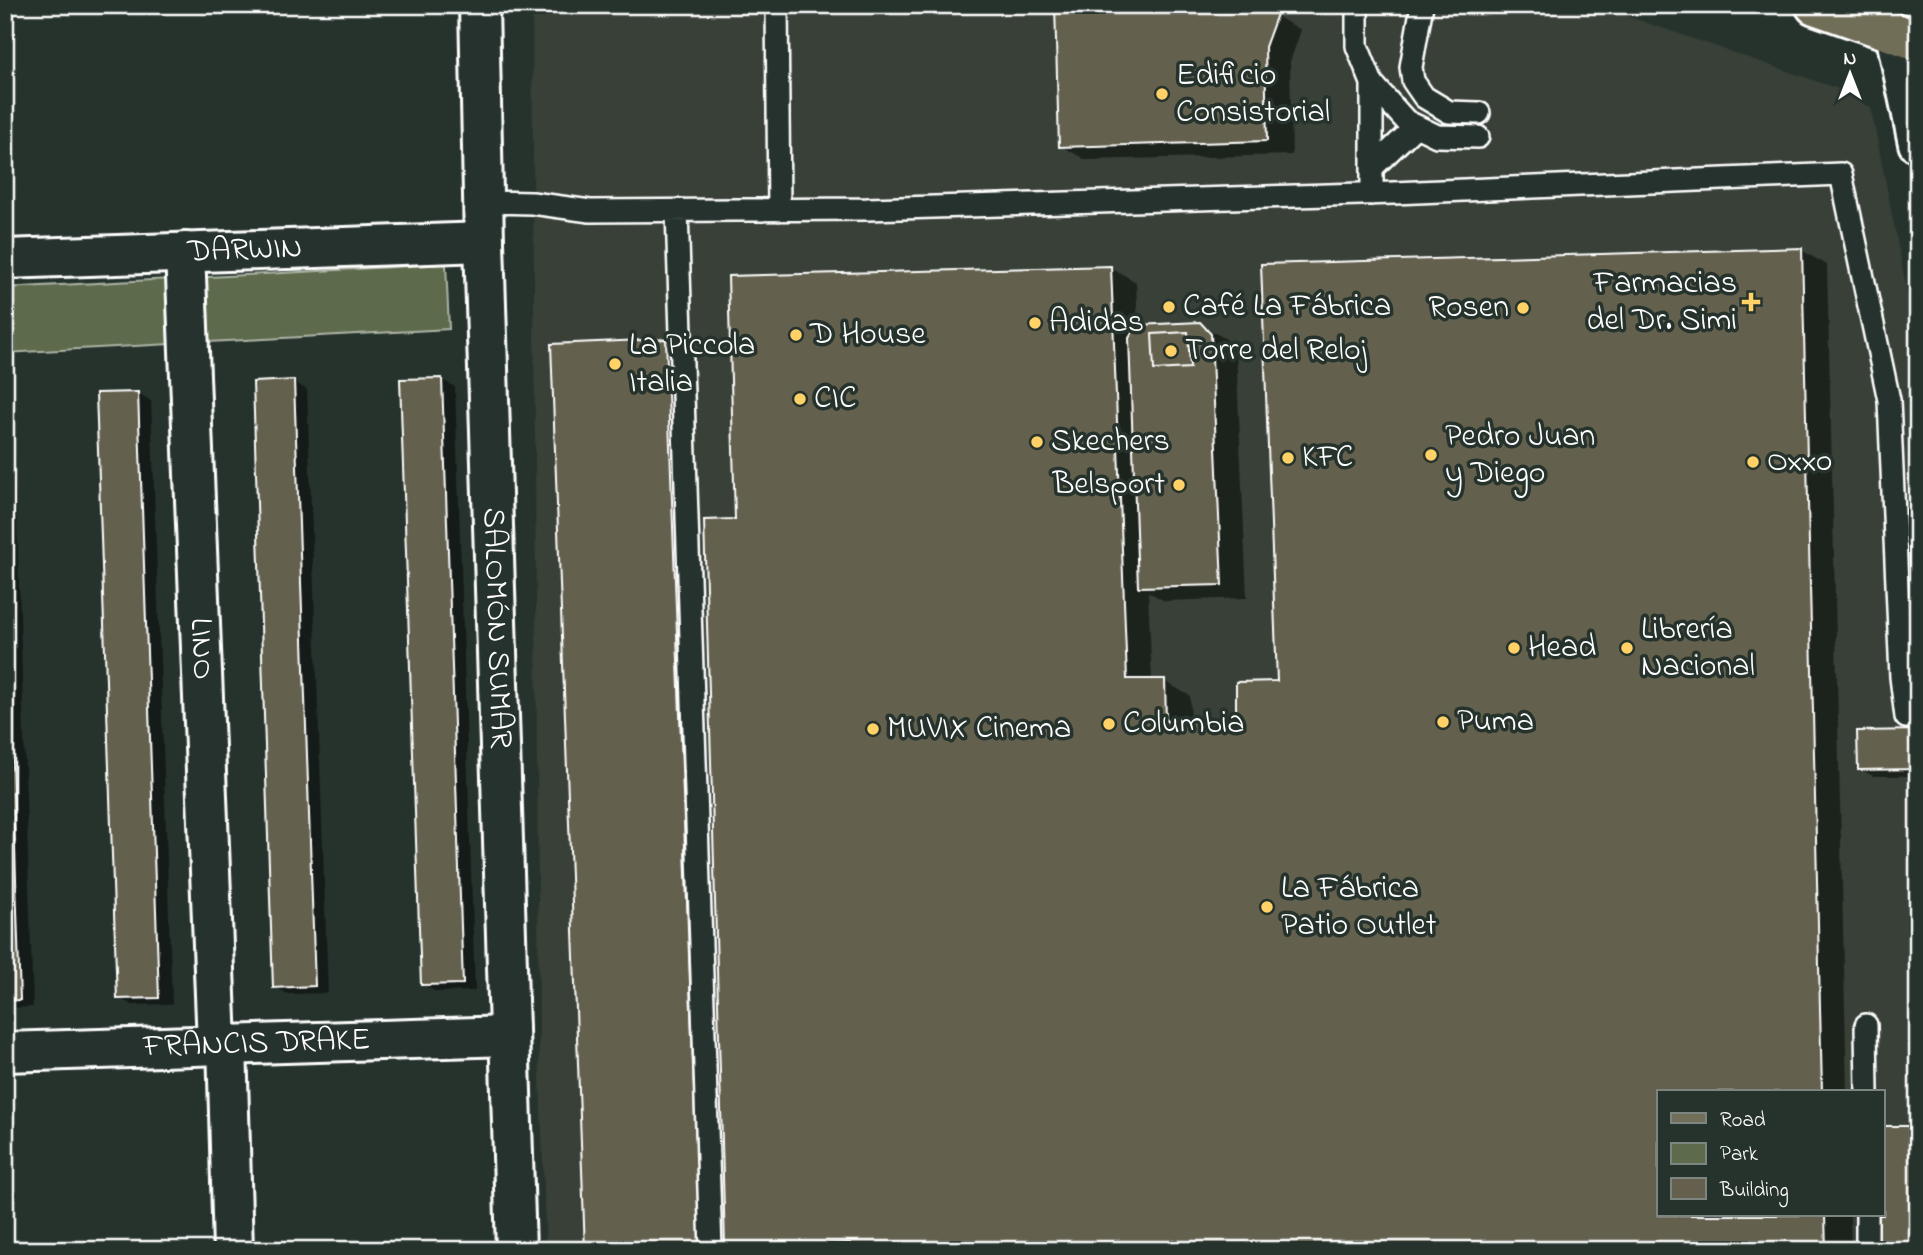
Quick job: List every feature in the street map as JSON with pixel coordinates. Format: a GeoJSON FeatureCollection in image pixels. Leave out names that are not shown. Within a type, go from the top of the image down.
{"type":"FeatureCollection","features":[{"type":"Feature","properties":{"kind":"main road"},"geometry":{"type":"LineString","coordinates":[[1815,5],[1906,37]]}},
{"type":"Feature","properties":{"kind":"street","name":"SALOMÓN SUMAR"},"geometry":{"type":"LineString","coordinates":[[479,5],[516,1250]]}},
{"type":"Feature","properties":{"kind":"street"},"geometry":{"type":"LineString","coordinates":[[1906,37],[1918,143]]}},
{"type":"Feature","properties":{"kind":"street","name":"DARWIN"},"geometry":{"type":"LineString","coordinates":[[5,259],[484,242]]}},
{"type":"Feature","properties":{"kind":"street","name":"LINO"},"geometry":{"type":"LineString","coordinates":[[185,253],[233,1250]]}},
{"type":"Feature","properties":{"kind":"street","name":"FRANCIS DRAKE"},"geometry":{"type":"LineString","coordinates":[[5,1052],[509,1036]]}},
{"type":"Feature","properties":{"kind":"lane"},"geometry":{"type":"LineString","coordinates":[[777,5],[779,211]]}},
{"type":"Feature","properties":{"kind":"lane"},"geometry":{"type":"LineString","coordinates":[[1357,5],[1357,46],[1372,83],[1406,121],[1437,136],[1478,137]]}},
{"type":"Feature","properties":{"kind":"lane"},"geometry":{"type":"LineString","coordinates":[[1422,5],[1411,67],[1413,81],[1424,97],[1449,112],[1479,113]]}},
{"type":"Feature","properties":{"kind":"lane"},"geometry":{"type":"LineString","coordinates":[[1372,83],[1372,194]]}},
{"type":"Feature","properties":{"kind":"lane"},"geometry":{"type":"LineString","coordinates":[[1372,169],[1416,126]]}},
{"type":"Feature","properties":{"kind":"lane"},"geometry":{"type":"LineString","coordinates":[[483,202],[532,203],[590,211],[779,211],[1372,194],[1841,174],[1889,400],[1908,616],[1909,675],[1906,716]]}},
{"type":"Feature","properties":{"kind":"lane"},"geometry":{"type":"LineString","coordinates":[[677,211],[711,1250]]}},
{"type":"Feature","properties":{"kind":"lane"},"geometry":{"type":"LineString","coordinates":[[1866,1025],[1867,1090]]}},
{"type":"Feature","properties":{"kind":"lane"},"geometry":{"type":"LineString","coordinates":[[1867,1216],[1867,1250]]}},
{"type":"Feature","properties":{"kind":"shaded area"},"geometry":{"type":"Polygon","coordinates":[[[532,5],[1595,5],[1856,95],[1871,108],[1918,347],[1918,1250],[546,1250],[539,1050],[532,5]]]}},
{"type":"Feature","properties":{"kind":"green space"},"geometry":{"type":"Polygon","coordinates":[[[446,264],[449,329],[5,353],[5,288],[446,264]]]}},
{"type":"Feature","properties":{"kind":"building","name":"Edificio Consistorial"},"geometry":{"type":"Polygon","coordinates":[[[1055,5],[1209,5],[1229,12],[1231,5],[1251,5],[1277,14],[1265,47],[1267,141],[1059,147],[1055,5]]]}},
{"type":"Feature","properties":{"kind":"building","name":"La Fábrica Patio Outlet"},"geometry":{"type":"Polygon","coordinates":[[[1802,248],[1822,1090],[1657,1090],[1657,1216],[1825,1216],[1826,1250],[850,1250],[850,1243],[725,1246],[704,520],[735,519],[728,276],[1111,266],[1127,679],[1165,679],[1166,721],[1236,722],[1236,682],[1277,681],[1261,264],[1802,248]]]}},
{"type":"Feature","properties":{"kind":"building"},"geometry":{"type":"Polygon","coordinates":[[[1200,322],[1211,334],[1222,585],[1138,587],[1129,338],[1137,325],[1200,322]]]}},
{"type":"Feature","properties":{"kind":"building","name":"Torre del Reloj"},"geometry":{"type":"Polygon","coordinates":[[[1188,332],[1190,368],[1154,370],[1152,334],[1188,332]]]}},
{"type":"Feature","properties":{"kind":"building"},"geometry":{"type":"Polygon","coordinates":[[[666,339],[700,1250],[585,1250],[551,344],[666,339]]]}},
{"type":"Feature","properties":{"kind":"building"},"geometry":{"type":"Polygon","coordinates":[[[442,378],[463,984],[421,985],[400,379],[442,378]]]}},
{"type":"Feature","properties":{"kind":"building"},"geometry":{"type":"Polygon","coordinates":[[[294,380],[315,986],[273,988],[253,382],[294,380]]]}},
{"type":"Feature","properties":{"kind":"building"},"geometry":{"type":"Polygon","coordinates":[[[138,392],[159,998],[117,999],[96,393],[138,392]]]}},
{"type":"Feature","properties":{"kind":"building"},"geometry":{"type":"Polygon","coordinates":[[[5,547],[20,1000],[5,1001],[5,547]]]}},
{"type":"Feature","properties":{"kind":"building"},"geometry":{"type":"Polygon","coordinates":[[[1918,730],[1918,769],[1858,770],[1857,731],[1918,730]]]}},
{"type":"Feature","properties":{"kind":"building"},"geometry":{"type":"Polygon","coordinates":[[[1884,1126],[1918,1126],[1918,1250],[1876,1250],[1877,1216],[1884,1216],[1884,1126]]]}},
{"type":"Feature","properties":{"kind":"place","name":"Edificio Consistorial"},"geometry":{"type":"Point","coordinates":[1162,94]}},
{"type":"Feature","properties":{"kind":"place","name":"Farmacias del Dr. Simi"},"geometry":{"type":"Point","coordinates":[1751,302]}},
{"type":"Feature","properties":{"kind":"place","name":"Café La Fábrica"},"geometry":{"type":"Point","coordinates":[1169,307]}},
{"type":"Feature","properties":{"kind":"place","name":"Rosen"},"geometry":{"type":"Point","coordinates":[1523,308]}},
{"type":"Feature","properties":{"kind":"place","name":"Adidas"},"geometry":{"type":"Point","coordinates":[1035,323]}},
{"type":"Feature","properties":{"kind":"place","name":"D House"},"geometry":{"type":"Point","coordinates":[796,335]}},
{"type":"Feature","properties":{"kind":"place","name":"Torre del Reloj"},"geometry":{"type":"Point","coordinates":[1171,351]}},
{"type":"Feature","properties":{"kind":"place","name":"La Piccola Italia"},"geometry":{"type":"Point","coordinates":[615,364]}},
{"type":"Feature","properties":{"kind":"place","name":"CIC"},"geometry":{"type":"Point","coordinates":[800,399]}},
{"type":"Feature","properties":{"kind":"place","name":"Skechers"},"geometry":{"type":"Point","coordinates":[1037,442]}},
{"type":"Feature","properties":{"kind":"place","name":"Pedro Juan y Diego"},"geometry":{"type":"Point","coordinates":[1431,455]}},
{"type":"Feature","properties":{"kind":"place","name":"KFC"},"geometry":{"type":"Point","coordinates":[1288,458]}},
{"type":"Feature","properties":{"kind":"place","name":"Oxxo"},"geometry":{"type":"Point","coordinates":[1753,462]}},
{"type":"Feature","properties":{"kind":"place","name":"Belsport"},"geometry":{"type":"Point","coordinates":[1179,485]}},
{"type":"Feature","properties":{"kind":"place","name":"Head"},"geometry":{"type":"Point","coordinates":[1514,648]}},
{"type":"Feature","properties":{"kind":"place","name":"Librería Nacional"},"geometry":{"type":"Point","coordinates":[1627,648]}},
{"type":"Feature","properties":{"kind":"place","name":"Puma"},"geometry":{"type":"Point","coordinates":[1443,722]}},
{"type":"Feature","properties":{"kind":"place","name":"Columbia"},"geometry":{"type":"Point","coordinates":[1109,724]}},
{"type":"Feature","properties":{"kind":"place","name":"MUVIX Cinema"},"geometry":{"type":"Point","coordinates":[873,729]}},
{"type":"Feature","properties":{"kind":"place","name":"La Fábrica Patio Outlet"},"geometry":{"type":"Point","coordinates":[1267,907]}}]}
